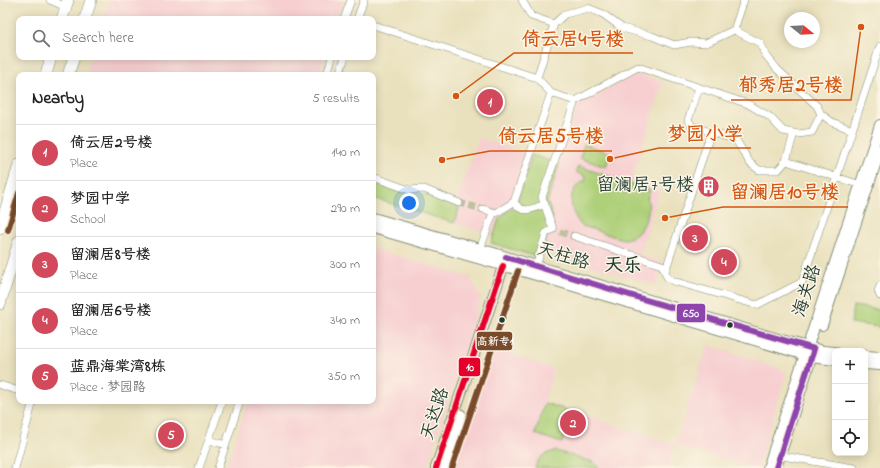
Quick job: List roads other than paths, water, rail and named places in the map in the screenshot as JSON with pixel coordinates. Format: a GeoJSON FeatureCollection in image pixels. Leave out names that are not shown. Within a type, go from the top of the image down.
{"type":"FeatureCollection","features":[{"type":"Feature","properties":{"kind":"main road"},"geometry":{"type":"LineString","coordinates":[[86,16],[90,0]]}},
{"type":"Feature","properties":{"kind":"main road"},"geometry":{"type":"LineString","coordinates":[[63,16],[67,4]]}},
{"type":"Feature","properties":{"kind":"main road"},"geometry":{"type":"LineString","coordinates":[[47,72],[50,60]]}},
{"type":"Feature","properties":{"kind":"main road"},"geometry":{"type":"LineString","coordinates":[[69,72],[73,60]]}},
{"type":"Feature","properties":{"kind":"main road"},"geometry":{"type":"LineString","coordinates":[[0,228],[16,175]]}},
{"type":"Feature","properties":{"kind":"main road"},"geometry":{"type":"LineString","coordinates":[[0,304],[16,251]]}},
{"type":"Feature","properties":{"kind":"street"},"geometry":{"type":"LineString","coordinates":[[50,0],[67,4]]}},
{"type":"Feature","properties":{"kind":"street"},"geometry":{"type":"LineString","coordinates":[[345,16],[350,0]]}},
{"type":"Feature","properties":{"kind":"street"},"geometry":{"type":"LineString","coordinates":[[358,16],[364,0]]}},
{"type":"Feature","properties":{"kind":"street"},"geometry":{"type":"LineString","coordinates":[[522,0],[531,16],[554,24]]}},
{"type":"Feature","properties":{"kind":"street"},"geometry":{"type":"LineString","coordinates":[[537,78],[554,24],[565,14],[588,8],[603,14],[622,28],[652,36],[674,45],[691,42],[706,43],[734,30],[744,0]]}},
{"type":"Feature","properties":{"kind":"street"},"geometry":{"type":"LineString","coordinates":[[376,26],[537,78],[551,93],[575,101]]}},
{"type":"Feature","properties":{"kind":"street"},"geometry":{"type":"LineString","coordinates":[[734,30],[760,43],[765,54],[777,69],[817,106],[821,114],[832,122],[852,130]]}},
{"type":"Feature","properties":{"kind":"street"},"geometry":{"type":"LineString","coordinates":[[574,236],[662,265],[667,277],[673,281],[756,305],[802,282],[880,46]]}},
{"type":"Feature","properties":{"kind":"street"},"geometry":{"type":"LineString","coordinates":[[328,72],[331,60]]}},
{"type":"Feature","properties":{"kind":"street"},"geometry":{"type":"LineString","coordinates":[[340,72],[344,60]]}},
{"type":"Feature","properties":{"kind":"street"},"geometry":{"type":"LineString","coordinates":[[534,270],[546,233],[556,230],[542,197],[575,101],[638,67],[748,104],[770,117],[783,131],[799,134],[812,132],[821,114]]}},
{"type":"Feature","properties":{"kind":"street"},"geometry":{"type":"LineString","coordinates":[[699,88],[688,120],[692,126],[736,140],[750,163],[759,170],[778,170],[786,161],[794,133]]}},
{"type":"Feature","properties":{"kind":"street"},"geometry":{"type":"LineString","coordinates":[[483,209],[496,213],[514,202],[551,93]]}},
{"type":"Feature","properties":{"kind":"street","name":"海关路"},"geometry":{"type":"LineString","coordinates":[[873,172],[880,125]]}},
{"type":"Feature","properties":{"kind":"street"},"geometry":{"type":"LineString","coordinates":[[665,272],[711,132]]}},
{"type":"Feature","properties":{"kind":"street","name":"海关路"},"geometry":{"type":"LineString","coordinates":[[768,468],[776,455],[864,187],[873,172],[880,150]]}},
{"type":"Feature","properties":{"kind":"street"},"geometry":{"type":"LineString","coordinates":[[786,161],[864,187]]}},
{"type":"Feature","properties":{"kind":"street"},"geometry":{"type":"LineString","coordinates":[[376,178],[409,190],[424,189],[459,203]]}},
{"type":"Feature","properties":{"kind":"street"},"geometry":{"type":"LineString","coordinates":[[514,202],[518,208],[524,210],[529,210],[545,204]]}},
{"type":"Feature","properties":{"kind":"street"},"geometry":{"type":"LineString","coordinates":[[479,254],[493,213]]}},
{"type":"Feature","properties":{"kind":"street","name":"天柱路"},"geometry":{"type":"LineString","coordinates":[[376,219],[479,254]]}},
{"type":"Feature","properties":{"kind":"street","name":"天柱路"},"geometry":{"type":"LineString","coordinates":[[376,229],[479,254],[653,302],[832,359]]}},
{"type":"Feature","properties":{"kind":"street","name":"天达路"},"geometry":{"type":"LineString","coordinates":[[436,468],[508,262]]}},
{"type":"Feature","properties":{"kind":"street","name":"天达路"},"geometry":{"type":"LineString","coordinates":[[444,468],[508,262]]}},
{"type":"Feature","properties":{"kind":"street"},"geometry":{"type":"LineString","coordinates":[[880,286],[878,291],[880,296]]}},
{"type":"Feature","properties":{"kind":"street","name":"天柱路"},"geometry":{"type":"LineString","coordinates":[[810,352],[832,352]]}},
{"type":"Feature","properties":{"kind":"street"},"geometry":{"type":"LineString","coordinates":[[868,356],[880,357]]}},
{"type":"Feature","properties":{"kind":"street"},"geometry":{"type":"LineString","coordinates":[[868,364],[880,365]]}},
{"type":"Feature","properties":{"kind":"street"},"geometry":{"type":"LineString","coordinates":[[0,385],[16,390]]}},
{"type":"Feature","properties":{"kind":"street"},"geometry":{"type":"LineString","coordinates":[[15,468],[32,404]]}},
{"type":"Feature","properties":{"kind":"street"},"geometry":{"type":"LineString","coordinates":[[199,468],[221,404]]}},
{"type":"Feature","properties":{"kind":"street"},"geometry":{"type":"LineString","coordinates":[[218,468],[239,404]]}},
{"type":"Feature","properties":{"kind":"street"},"geometry":{"type":"LineString","coordinates":[[209,440],[226,445]]}},
{"type":"Feature","properties":{"kind":"street"},"geometry":{"type":"LineString","coordinates":[[776,455],[854,468]]}},
{"type":"Feature","properties":{"kind":"street","name":"海关路"},"geometry":{"type":"LineString","coordinates":[[776,455],[776,468]]}},
{"type":"Feature","properties":{"kind":"tunnel"},"geometry":{"type":"LineString","coordinates":[[459,203],[483,209]]}},
{"type":"Feature","properties":{"kind":"tunnel"},"geometry":{"type":"LineString","coordinates":[[560,232],[574,236]]}},
{"type":"Feature","properties":{"kind":"place","name":"郁秀居2号楼"},"geometry":{"type":"Point","coordinates":[861,27]}},
{"type":"Feature","properties":{"kind":"place","name":"倚云居4号楼"},"geometry":{"type":"Point","coordinates":[456,96]}},
{"type":"Feature","properties":{"kind":"place","name":"倚云居2号楼"},"geometry":{"type":"Point","coordinates":[490,102]}},
{"type":"Feature","properties":{"kind":"place","name":"梦园小学"},"geometry":{"type":"Point","coordinates":[610,159]}},
{"type":"Feature","properties":{"kind":"place","name":"倚云居5号楼"},"geometry":{"type":"Point","coordinates":[442,160]}},
{"type":"Feature","properties":{"kind":"place","name":"留澜居7号楼"},"geometry":{"type":"Point","coordinates":[709,186]}},
{"type":"Feature","properties":{"kind":"place","name":"留澜居10号楼"},"geometry":{"type":"Point","coordinates":[665,218]}},
{"type":"Feature","properties":{"kind":"place","name":"留澜居8号楼"},"geometry":{"type":"Point","coordinates":[695,238]}},
{"type":"Feature","properties":{"kind":"place","name":"留澜居6号楼"},"geometry":{"type":"Point","coordinates":[724,262]}},
{"type":"Feature","properties":{"kind":"place","name":"梦园中学"},"geometry":{"type":"Point","coordinates":[573,423]}},
{"type":"Feature","properties":{"kind":"place","name":"蓝鼎海棠湾8栋"},"geometry":{"type":"Point","coordinates":[171,435]}},
{"type":"Feature","properties":{"kind":"district","name":"天乐"},"geometry":{"type":"Point","coordinates":[623,266]}}]}
